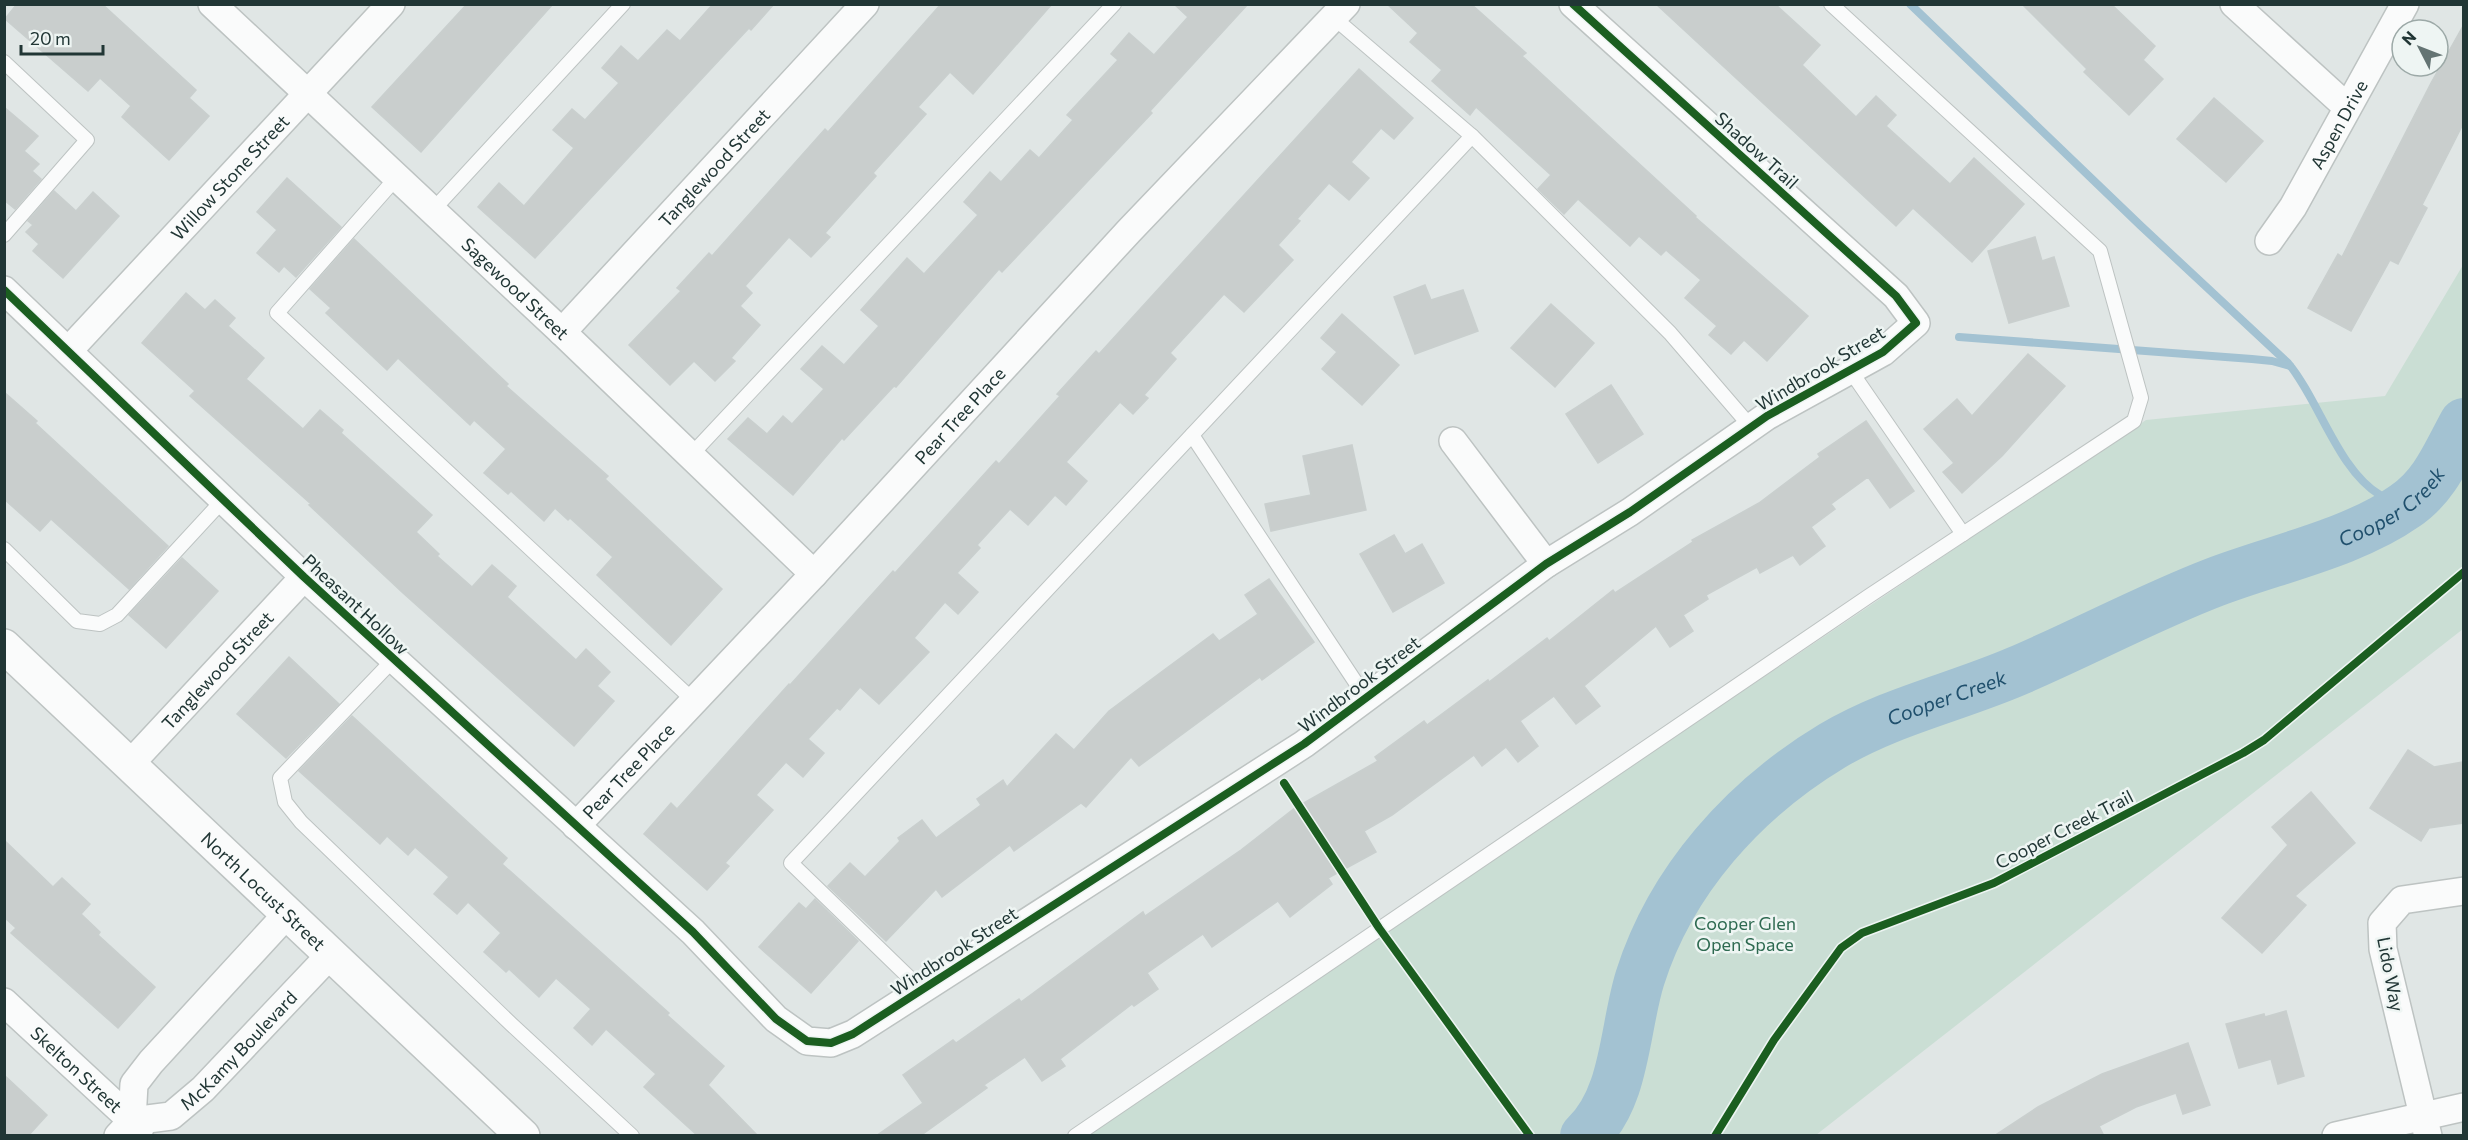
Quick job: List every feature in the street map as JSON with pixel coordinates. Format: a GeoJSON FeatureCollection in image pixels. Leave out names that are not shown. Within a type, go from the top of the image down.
{"type":"FeatureCollection","features":[{"type":"Feature","properties":{"kind":"main road","name":"North Locust Street"},"geometry":{"type":"LineString","coordinates":[[4,646],[523,1136]]}},
{"type":"Feature","properties":{"kind":"street","name":"Sagewood Street"},"geometry":{"type":"LineString","coordinates":[[212,4],[562,332],[814,574]]}},
{"type":"Feature","properties":{"kind":"street","name":"Willow Stone Street"},"geometry":{"type":"LineString","coordinates":[[69,350],[391,4]]}},
{"type":"Feature","properties":{"kind":"street","name":"Tanglewood Street"},"geometry":{"type":"LineString","coordinates":[[562,332],[865,4]]}},
{"type":"Feature","properties":{"kind":"street","name":"Shadow Trail"},"geometry":{"type":"LineString","coordinates":[[1573,4],[1896,296],[1916,323]]}},
{"type":"Feature","properties":{"kind":"street"},"geometry":{"type":"LineString","coordinates":[[2234,4],[2347,106]]}},
{"type":"Feature","properties":{"kind":"street","name":"Aspen Drive"},"geometry":{"type":"LineString","coordinates":[[2269,241],[2294,207],[2347,106],[2405,4]]}},
{"type":"Feature","properties":{"kind":"street","name":"Pear Tree Place"},"geometry":{"type":"LineString","coordinates":[[576,826],[814,574],[1129,231],[1339,11]]}},
{"type":"Feature","properties":{"kind":"street","name":"Pheasant Hollow"},"geometry":{"type":"LineString","coordinates":[[4,290],[304,577],[693,932],[776,1019],[807,1041]]}},
{"type":"Feature","properties":{"kind":"street","name":"Windbrook Street"},"geometry":{"type":"LineString","coordinates":[[807,1041],[831,1043],[853,1034],[1304,744],[1546,564],[1630,512],[1767,416],[1883,352],[1916,323]]}},
{"type":"Feature","properties":{"kind":"street"},"geometry":{"type":"LineString","coordinates":[[1453,441],[1546,564]]}},
{"type":"Feature","properties":{"kind":"street","name":"Tanglewood Street"},"geometry":{"type":"LineString","coordinates":[[130,764],[304,577]]}},
{"type":"Feature","properties":{"kind":"street","name":"Lido Way"},"geometry":{"type":"LineString","coordinates":[[2426,1125],[2383,949],[2382,923],[2402,900],[2463,891]]}},
{"type":"Feature","properties":{"kind":"street"},"geometry":{"type":"LineString","coordinates":[[133,1131],[134,1084],[151,1062],[288,913]]}},
{"type":"Feature","properties":{"kind":"street","name":"McKamy Boulevard"},"geometry":{"type":"LineString","coordinates":[[133,1131],[171,1116],[203,1089],[332,954]]}},
{"type":"Feature","properties":{"kind":"street","name":"Skelton Street"},"geometry":{"type":"LineString","coordinates":[[4,1002],[133,1131]]}},
{"type":"Feature","properties":{"kind":"street"},"geometry":{"type":"LineString","coordinates":[[2336,1136],[2426,1125],[2463,1107]]}},
{"type":"Feature","properties":{"kind":"lane"},"geometry":{"type":"LineString","coordinates":[[433,210],[623,4]]}},
{"type":"Feature","properties":{"kind":"lane"},"geometry":{"type":"LineString","coordinates":[[691,455],[1114,4]]}},
{"type":"Feature","properties":{"kind":"lane"},"geometry":{"type":"LineString","coordinates":[[1075,1136],[1963,534],[2134,421],[2141,398],[2100,251],[1831,4]]}},
{"type":"Feature","properties":{"kind":"lane"},"geometry":{"type":"LineString","coordinates":[[1339,11],[1472,136],[1670,333],[1751,427]]}},
{"type":"Feature","properties":{"kind":"lane"},"geometry":{"type":"LineString","coordinates":[[4,62],[87,140],[4,235]]}},
{"type":"Feature","properties":{"kind":"lane"},"geometry":{"type":"LineString","coordinates":[[921,989],[792,863],[1472,136]]}},
{"type":"Feature","properties":{"kind":"lane"},"geometry":{"type":"LineString","coordinates":[[397,177],[277,313],[694,701]]}},
{"type":"Feature","properties":{"kind":"lane"},"geometry":{"type":"LineString","coordinates":[[1850,370],[1963,534]]}},
{"type":"Feature","properties":{"kind":"lane"},"geometry":{"type":"LineString","coordinates":[[1192,435],[1366,698]]}},
{"type":"Feature","properties":{"kind":"lane"},"geometry":{"type":"LineString","coordinates":[[4,549],[77,621],[100,624],[117,615],[224,499]]}},
{"type":"Feature","properties":{"kind":"lane"},"geometry":{"type":"LineString","coordinates":[[394,659],[280,778],[285,802],[301,822],[632,1136]]}},
{"type":"Feature","properties":{"kind":"green space","name":"Cooper Glen Open Space"},"geometry":{"type":"Polygon","coordinates":[[[2463,265],[2463,629],[1816,1135],[1081,1136],[2146,420],[2385,396],[2463,265]]]}},
{"type":"Feature","properties":{"kind":"building"},"geometry":{"type":"Polygon","coordinates":[[[17,4],[102,4],[196,90],[189,98],[209,116],[169,160],[122,117],[131,106],[100,78],[88,91],[5,19],[17,4]]]}},
{"type":"Feature","properties":{"kind":"building"},"geometry":{"type":"Polygon","coordinates":[[[467,4],[553,4],[421,152],[372,107],[467,4]]]}},
{"type":"Feature","properties":{"kind":"building"},"geometry":{"type":"Polygon","coordinates":[[[713,4],[774,4],[535,258],[478,207],[499,183],[524,206],[574,148],[553,130],[572,109],[585,120],[619,83],[602,68],[621,46],[638,61],[667,30],[680,41],[713,4]]]}},
{"type":"Feature","properties":{"kind":"building"},"geometry":{"type":"Polygon","coordinates":[[[941,4],[1052,4],[973,94],[950,72],[918,107],[926,114],[873,173],[876,176],[825,233],[830,237],[811,257],[789,237],[745,286],[752,293],[740,306],[760,325],[731,358],[735,361],[715,381],[694,361],[670,385],[629,345],[681,291],[677,288],[709,253],[712,256],[825,129],[828,132],[941,4]]]}},
{"type":"Feature","properties":{"kind":"building"},"geometry":{"type":"Polygon","coordinates":[[[1174,4],[1248,4],[1150,111],[1152,113],[1002,272],[999,269],[896,387],[894,386],[844,440],[842,438],[793,495],[728,439],[748,418],[767,434],[783,416],[792,424],[824,389],[801,369],[822,346],[844,365],[879,326],[861,310],[907,258],[924,274],[978,215],[964,202],[990,172],[1001,182],[1030,150],[1039,158],[1073,120],[1067,115],[1118,60],[1111,54],[1129,33],[1154,55],[1188,17],[1174,4]]]}},
{"type":"Feature","properties":{"kind":"building"},"geometry":{"type":"Polygon","coordinates":[[[1387,4],[1471,4],[1526,53],[1522,56],[1695,217],[1808,316],[1767,361],[1744,340],[1731,354],[1709,335],[1717,326],[1685,298],[1701,280],[1666,250],[1661,255],[1639,236],[1630,246],[1578,199],[1564,214],[1538,189],[1551,175],[1476,107],[1470,115],[1432,81],[1442,70],[1410,42],[1418,33],[1387,4]]]}},
{"type":"Feature","properties":{"kind":"building"},"geometry":{"type":"Polygon","coordinates":[[[1656,4],[1775,4],[1820,45],[1802,65],[1856,117],[1876,96],[1896,115],[1886,126],[1950,184],[1974,158],[2024,204],[1972,262],[1913,208],[1896,226],[1656,4]]]}},
{"type":"Feature","properties":{"kind":"building"},"geometry":{"type":"Polygon","coordinates":[[[2022,4],[2111,4],[2155,46],[2143,60],[2163,79],[2129,115],[2084,72],[2087,69],[2022,4]]]}},
{"type":"Feature","properties":{"kind":"building"},"geometry":{"type":"Polygon","coordinates":[[[2463,26],[2463,124],[2422,205],[2427,208],[2398,264],[2390,260],[2351,331],[2308,308],[2338,254],[2342,257],[2434,78],[2450,78],[2450,49],[2463,26]]]}},
{"type":"Feature","properties":{"kind":"building"},"geometry":{"type":"Polygon","coordinates":[[[1359,69],[1413,118],[1394,139],[1381,128],[1351,162],[1369,178],[1349,200],[1329,183],[1297,219],[1300,221],[1278,245],[1293,260],[1244,312],[1224,294],[1170,353],[1176,359],[1144,395],[1148,398],[1133,414],[1120,402],[1066,462],[1087,481],[1066,505],[1055,495],[1028,525],[1010,509],[977,545],[980,548],[957,573],[978,592],[958,614],[945,602],[914,638],[929,652],[879,704],[860,687],[840,710],[837,708],[808,739],[824,753],[803,777],[786,762],[756,795],[773,810],[725,863],[729,866],[707,890],[644,834],[671,803],[677,809],[893,571],[895,573],[996,461],[999,464],[1060,396],[1057,394],[1096,351],[1099,354],[1359,69]]]}},
{"type":"Feature","properties":{"kind":"building"},"geometry":{"type":"Polygon","coordinates":[[[2214,98],[2263,141],[2226,182],[2177,139],[2214,98]]]}},
{"type":"Feature","properties":{"kind":"building"},"geometry":{"type":"Polygon","coordinates":[[[4,107],[38,136],[24,151],[39,164],[32,171],[41,179],[15,209],[4,200],[4,107]]]}},
{"type":"Feature","properties":{"kind":"building"},"geometry":{"type":"Polygon","coordinates":[[[287,178],[341,227],[296,277],[284,266],[279,272],[257,253],[277,230],[257,212],[287,178]]]}},
{"type":"Feature","properties":{"kind":"building"},"geometry":{"type":"Polygon","coordinates":[[[54,191],[76,211],[93,192],[119,216],[63,278],[33,251],[39,244],[26,232],[33,225],[28,221],[54,191]]]}},
{"type":"Feature","properties":{"kind":"building"},"geometry":{"type":"Polygon","coordinates":[[[2035,237],[2042,261],[2054,257],[2069,306],[2009,323],[1988,251],[2035,237]]]}},
{"type":"Feature","properties":{"kind":"building"},"geometry":{"type":"Polygon","coordinates":[[[354,239],[508,384],[506,386],[608,476],[605,479],[722,589],[671,645],[597,575],[613,557],[570,518],[568,520],[555,508],[544,521],[511,491],[508,494],[484,473],[506,449],[474,420],[470,425],[398,358],[387,370],[326,313],[331,308],[310,289],[354,239]]]}},
{"type":"Feature","properties":{"kind":"building"},"geometry":{"type":"Polygon","coordinates":[[[1425,285],[1431,300],[1463,290],[1478,331],[1415,354],[1394,297],[1425,285]]]}},
{"type":"Feature","properties":{"kind":"building"},"geometry":{"type":"Polygon","coordinates":[[[186,293],[205,310],[215,300],[235,318],[228,326],[264,358],[246,379],[303,429],[320,410],[343,430],[341,433],[432,515],[416,532],[439,554],[437,556],[472,587],[492,565],[516,586],[507,597],[576,660],[586,649],[610,672],[597,686],[614,701],[574,746],[403,593],[309,505],[311,504],[190,396],[195,391],[142,343],[186,293]]]}},
{"type":"Feature","properties":{"kind":"building"},"geometry":{"type":"Polygon","coordinates":[[[1551,304],[1594,343],[1555,387],[1511,348],[1551,304]]]}},
{"type":"Feature","properties":{"kind":"building"},"geometry":{"type":"Polygon","coordinates":[[[1342,314],[1399,365],[1362,405],[1322,369],[1337,352],[1321,338],[1342,314]]]}},
{"type":"Feature","properties":{"kind":"building"},"geometry":{"type":"Polygon","coordinates":[[[2028,354],[2065,386],[2002,456],[1962,493],[1943,472],[1954,463],[1924,429],[1957,399],[1972,416],[2028,354]]]}},
{"type":"Feature","properties":{"kind":"building"},"geometry":{"type":"Polygon","coordinates":[[[1611,385],[1643,434],[1598,463],[1566,414],[1611,385]]]}},
{"type":"Feature","properties":{"kind":"building"},"geometry":{"type":"Polygon","coordinates":[[[4,392],[168,546],[129,589],[51,519],[40,531],[4,499],[4,392]]]}},
{"type":"Feature","properties":{"kind":"building"},"geometry":{"type":"Polygon","coordinates":[[[1866,421],[1914,491],[1890,508],[1868,477],[1831,504],[1835,509],[1811,527],[1825,546],[1800,565],[1793,555],[1760,573],[1757,567],[1706,595],[1708,599],[1683,615],[1693,631],[1670,647],[1656,626],[1584,686],[1600,706],[1576,724],[1554,696],[1520,721],[1538,746],[1518,762],[1506,747],[1482,766],[1474,755],[1392,815],[1364,831],[1376,852],[1328,878],[1332,884],[1290,917],[1278,901],[1212,947],[1203,934],[1147,973],[1158,989],[1134,1006],[1132,1004],[1060,1059],[1065,1066],[1042,1081],[1025,1057],[984,1085],[987,1088],[920,1136],[876,1136],[923,1103],[903,1075],[953,1040],[956,1043],[1019,999],[1021,1002],[1143,912],[1145,916],[1241,850],[1295,808],[1378,761],[1375,757],[1424,721],[1427,725],[1547,638],[1549,641],[1613,590],[1615,593],[1693,542],[1692,540],[1759,503],[1820,457],[1818,454],[1866,421]]]}},
{"type":"Feature","properties":{"kind":"building"},"geometry":{"type":"Polygon","coordinates":[[[1352,445],[1366,510],[1271,531],[1265,504],[1311,495],[1303,456],[1352,445]]]}},
{"type":"Feature","properties":{"kind":"building"},"geometry":{"type":"Polygon","coordinates":[[[1394,535],[1405,554],[1422,544],[1444,583],[1393,612],[1360,554],[1394,535]]]}},
{"type":"Feature","properties":{"kind":"building"},"geometry":{"type":"Polygon","coordinates":[[[182,558],[218,591],[166,648],[129,615],[182,558]]]}},
{"type":"Feature","properties":{"kind":"building"},"geometry":{"type":"Polygon","coordinates":[[[1269,579],[1314,642],[1262,680],[1260,677],[1139,766],[1131,757],[1086,807],[1081,803],[1014,851],[1010,845],[942,897],[936,889],[886,941],[828,886],[850,863],[865,877],[900,841],[898,838],[922,820],[936,838],[981,805],[977,799],[1003,780],[1007,787],[1056,734],[1074,750],[1109,711],[1164,670],[1213,634],[1219,641],[1258,614],[1245,595],[1269,579]]]}},
{"type":"Feature","properties":{"kind":"building"},"geometry":{"type":"Polygon","coordinates":[[[289,657],[339,704],[286,758],[237,714],[289,657]]]}},
{"type":"Feature","properties":{"kind":"building"},"geometry":{"type":"Polygon","coordinates":[[[352,716],[507,858],[502,864],[669,1013],[667,1015],[724,1066],[708,1085],[758,1136],[698,1136],[644,1087],[656,1074],[606,1029],[592,1045],[574,1028],[591,1009],[556,978],[539,997],[509,969],[506,972],[484,952],[501,933],[468,902],[457,914],[434,894],[449,877],[415,847],[408,855],[387,836],[380,844],[299,771],[352,716]]]}},
{"type":"Feature","properties":{"kind":"building"},"geometry":{"type":"Polygon","coordinates":[[[2408,750],[2434,767],[2463,762],[2463,823],[2429,828],[2421,841],[2370,808],[2408,750]]]}},
{"type":"Feature","properties":{"kind":"building"},"geometry":{"type":"Polygon","coordinates":[[[2311,792],[2355,843],[2295,896],[2306,905],[2262,953],[2222,918],[2288,845],[2272,827],[2311,792]]]}},
{"type":"Feature","properties":{"kind":"building"},"geometry":{"type":"Polygon","coordinates":[[[4,840],[53,887],[62,878],[90,904],[81,914],[100,932],[98,935],[155,987],[118,1028],[11,933],[16,928],[4,917],[4,840]]]}},
{"type":"Feature","properties":{"kind":"building"},"geometry":{"type":"Polygon","coordinates":[[[815,899],[858,941],[811,993],[759,947],[799,903],[806,909],[815,899]]]}},
{"type":"Feature","properties":{"kind":"building"},"geometry":{"type":"Polygon","coordinates":[[[2286,1011],[2304,1076],[2278,1084],[2271,1059],[2239,1068],[2226,1024],[2286,1011]]]}},
{"type":"Feature","properties":{"kind":"building"},"geometry":{"type":"Polygon","coordinates":[[[2188,1043],[2210,1105],[2183,1114],[2176,1093],[2136,1107],[2099,1126],[2104,1136],[1994,1136],[2038,1107],[2102,1074],[2188,1043]]]}},
{"type":"Feature","properties":{"kind":"building"},"geometry":{"type":"Polygon","coordinates":[[[4,1075],[47,1115],[28,1136],[4,1136],[4,1075]]]}},
{"type":"Feature","properties":{"kind":"waterway"},"geometry":{"type":"LineString","coordinates":[[1910,4],[2141,226],[2288,363],[2352,469],[2365,484],[2380,495],[2405,507]]}},
{"type":"Feature","properties":{"kind":"waterway"},"geometry":{"type":"LineString","coordinates":[[1959,337],[2252,359],[2290,366]]}},
{"type":"Feature","properties":{"kind":"waterway","name":"Cooper Creek"},"geometry":{"type":"LineString","coordinates":[[1585,1136],[1609,1102],[1622,1062],[1640,978],[1671,908],[1691,876],[1715,845],[1769,791],[1832,746],[1877,723],[2017,671],[2190,592],[2338,540],[2384,519],[2405,506],[2424,489],[2439,469],[2464,423]]}},
{"type":"Feature","properties":{"kind":"cycle path"},"geometry":{"type":"LineString","coordinates":[[4,290],[304,577],[693,932],[776,1019],[807,1041],[831,1043],[853,1034],[1304,744],[1546,564],[1630,512],[1767,416],[1883,352],[1916,323],[1896,296],[1573,4]]}},
{"type":"Feature","properties":{"kind":"cycle path","name":"Cooper Creek Trail"},"geometry":{"type":"LineString","coordinates":[[1715,1136],[1774,1040],[1841,948],[1862,933],[1994,883],[2243,753],[2264,740],[2464,572]]}},
{"type":"Feature","properties":{"kind":"cycle path"},"geometry":{"type":"LineString","coordinates":[[1284,783],[1379,928],[1530,1136]]}}]}
